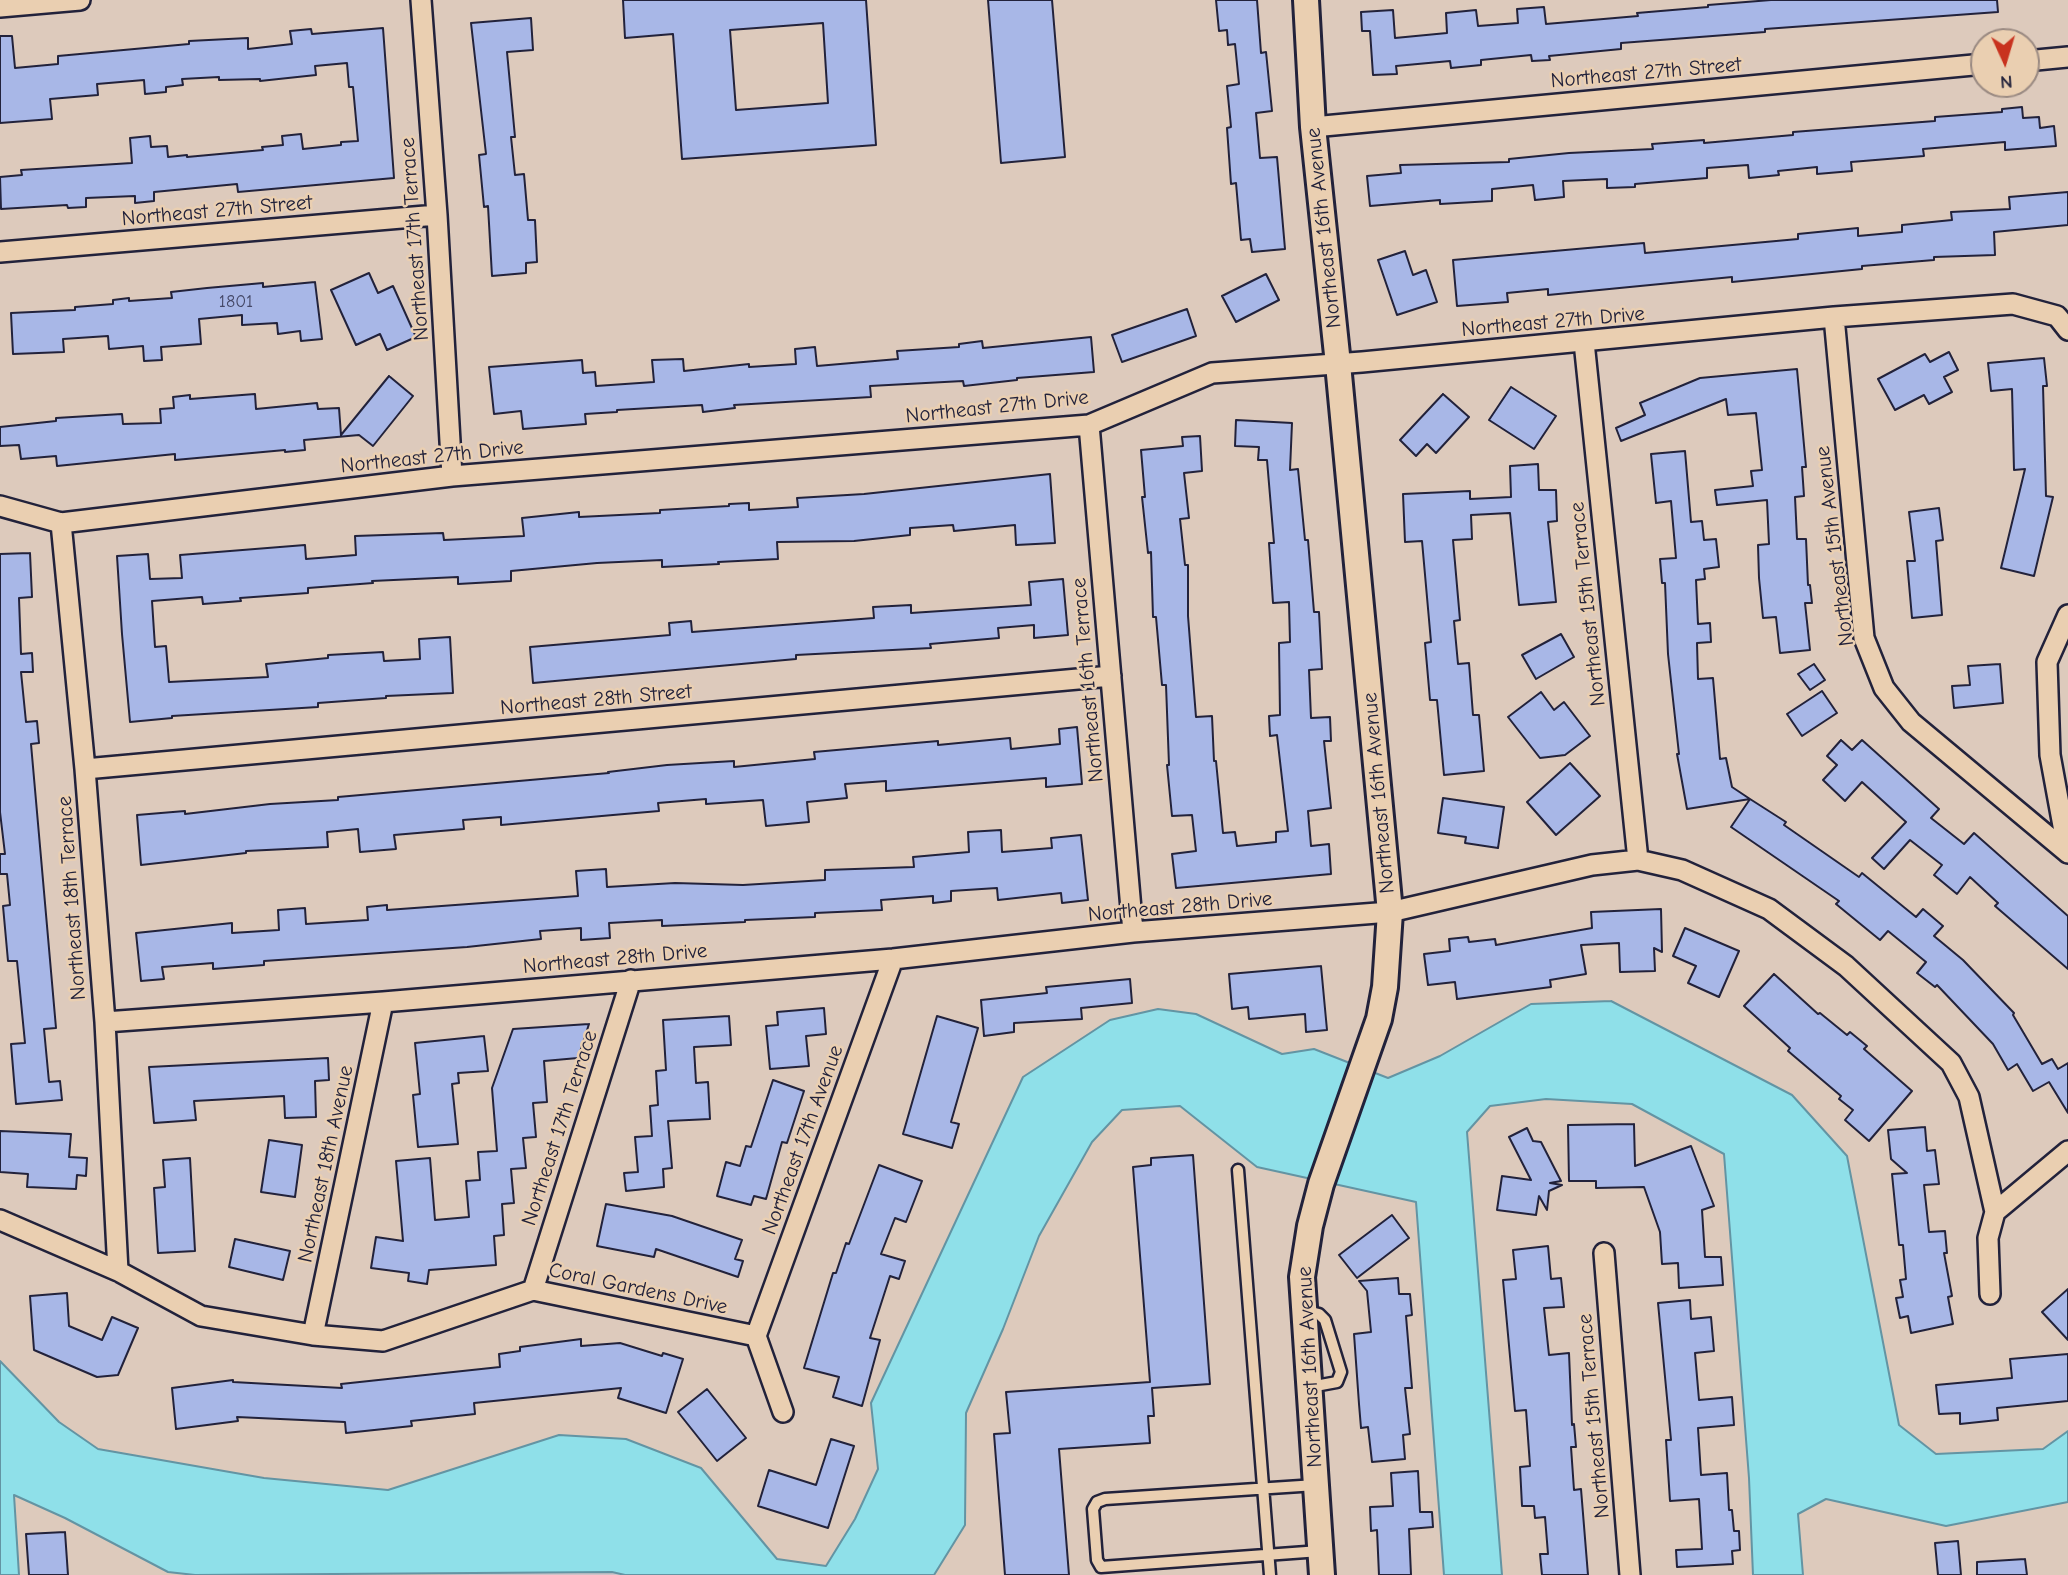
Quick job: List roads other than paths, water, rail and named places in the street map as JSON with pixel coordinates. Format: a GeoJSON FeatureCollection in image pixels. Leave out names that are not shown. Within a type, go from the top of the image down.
{"type":"FeatureCollection","features":[{"type":"Feature","properties":{"kind":"street"},"geometry":{"type":"LineString","coordinates":[[0,7],[80,0]]}},
{"type":"Feature","properties":{"kind":"street","name":"Northeast 17th Terrace"},"geometry":{"type":"LineString","coordinates":[[421,0],[452,476]]}},
{"type":"Feature","properties":{"kind":"street","name":"Northeast 16th Avenue"},"geometry":{"type":"LineString","coordinates":[[1306,0],[1313,127],[1390,912],[1385,987],[1379,1019],[1321,1184],[1302,1277],[1321,1563]]}},
{"type":"Feature","properties":{"kind":"street"},"geometry":{"type":"LineString","coordinates":[[2040,60],[2068,57]]}},
{"type":"Feature","properties":{"kind":"street","name":"Northeast 27th Street"},"geometry":{"type":"LineString","coordinates":[[1313,127],[1970,66]]}},
{"type":"Feature","properties":{"kind":"street","name":"Northeast 27th Street"},"geometry":{"type":"LineString","coordinates":[[0,252],[437,215]]}},
{"type":"Feature","properties":{"kind":"street","name":"Northeast 27th Drive"},"geometry":{"type":"LineString","coordinates":[[0,506],[61,523],[452,476],[1089,425],[1213,373],[1584,342],[1834,317],[2013,304],[2057,316],[2068,330]]}},
{"type":"Feature","properties":{"kind":"street","name":"Northeast 15th Avenue"},"geometry":{"type":"LineString","coordinates":[[1834,317],[1864,638],[1884,688],[1911,722],[2068,853]]}},
{"type":"Feature","properties":{"kind":"street","name":"Northeast 15th Terrace"},"geometry":{"type":"LineString","coordinates":[[1584,342],[1638,860]]}},
{"type":"Feature","properties":{"kind":"street","name":"Northeast 16th Terrace"},"geometry":{"type":"LineString","coordinates":[[1089,425],[1133,932]]}},
{"type":"Feature","properties":{"kind":"street","name":"Northeast 18th Terrace"},"geometry":{"type":"LineString","coordinates":[[61,523],[85,769],[105,1022],[118,1271]]}},
{"type":"Feature","properties":{"kind":"street"},"geometry":{"type":"LineString","coordinates":[[2068,615],[2047,662],[2050,755],[2068,853]]}},
{"type":"Feature","properties":{"kind":"street","name":"Northeast 28th Street"},"geometry":{"type":"LineString","coordinates":[[85,769],[1111,676]]}},
{"type":"Feature","properties":{"kind":"street","name":"Northeast 28th Drive"},"geometry":{"type":"LineString","coordinates":[[105,1022],[383,1002],[893,959],[1133,932],[1390,912],[1592,865],[1638,860],[1682,870],[1769,909],[1846,966],[1951,1063],[1969,1097],[1995,1212],[1988,1238],[1990,1294]]}},
{"type":"Feature","properties":{"kind":"street","name":"Northeast 17th Avenue"},"geometry":{"type":"LineString","coordinates":[[756,1336],[893,959]]}},
{"type":"Feature","properties":{"kind":"street","name":"Northeast 17th Terrace"},"geometry":{"type":"LineString","coordinates":[[533,1290],[631,980]]}},
{"type":"Feature","properties":{"kind":"street","name":"Northeast 18th Avenue"},"geometry":{"type":"LineString","coordinates":[[313,1335],[383,1002]]}},
{"type":"Feature","properties":{"kind":"street"},"geometry":{"type":"LineString","coordinates":[[1995,1212],[2068,1151]]}},
{"type":"Feature","properties":{"kind":"street","name":"Coral Gardens Drive"},"geometry":{"type":"LineString","coordinates":[[0,1220],[118,1271],[201,1316],[313,1335],[383,1341],[533,1290],[756,1336]]}},
{"type":"Feature","properties":{"kind":"street","name":"Northeast 15th Terrace"},"geometry":{"type":"LineString","coordinates":[[1604,1253],[1630,1575]]}},
{"type":"Feature","properties":{"kind":"street"},"geometry":{"type":"LineString","coordinates":[[756,1336],[783,1412]]}},
{"type":"Feature","properties":{"kind":"lane"},"geometry":{"type":"LineString","coordinates":[[1238,1170],[1270,1575]]}},
{"type":"Feature","properties":{"kind":"lane"},"geometry":{"type":"LineString","coordinates":[[1303,1310],[1319,1314],[1325,1320],[1341,1372],[1337,1382],[1309,1387]]}},
{"type":"Feature","properties":{"kind":"lane"},"geometry":{"type":"LineString","coordinates":[[1316,1485],[1105,1499],[1097,1502],[1094,1522],[1097,1560],[1101,1567],[1269,1555],[1321,1563]]}},
{"type":"Feature","properties":{"kind":"water"},"geometry":{"type":"Polygon","coordinates":[[[1611,1001],[1792,1095],[1847,1156],[1899,1425],[1936,1454],[2043,1449],[2068,1431],[2068,1502],[1946,1526],[1826,1499],[1798,1514],[1803,1575],[1753,1575],[1749,1478],[1724,1154],[1632,1104],[1546,1099],[1490,1106],[1467,1132],[1502,1575],[1444,1575],[1416,1202],[1257,1167],[1180,1106],[1122,1110],[1092,1142],[1039,1236],[1003,1329],[966,1413],[965,1525],[934,1575],[625,1575],[612,1572],[195,1575],[168,1572],[65,1518],[14,1495],[19,1575],[0,1575],[0,1361],[59,1422],[98,1449],[264,1478],[388,1490],[559,1435],[626,1439],[701,1468],[777,1559],[826,1566],[855,1519],[878,1469],[871,1403],[1023,1077],[1110,1020],[1158,1009],[1196,1014],[1282,1054],[1314,1049],[1388,1078],[1440,1056],[1531,1004],[1611,1001]]]}}]}
